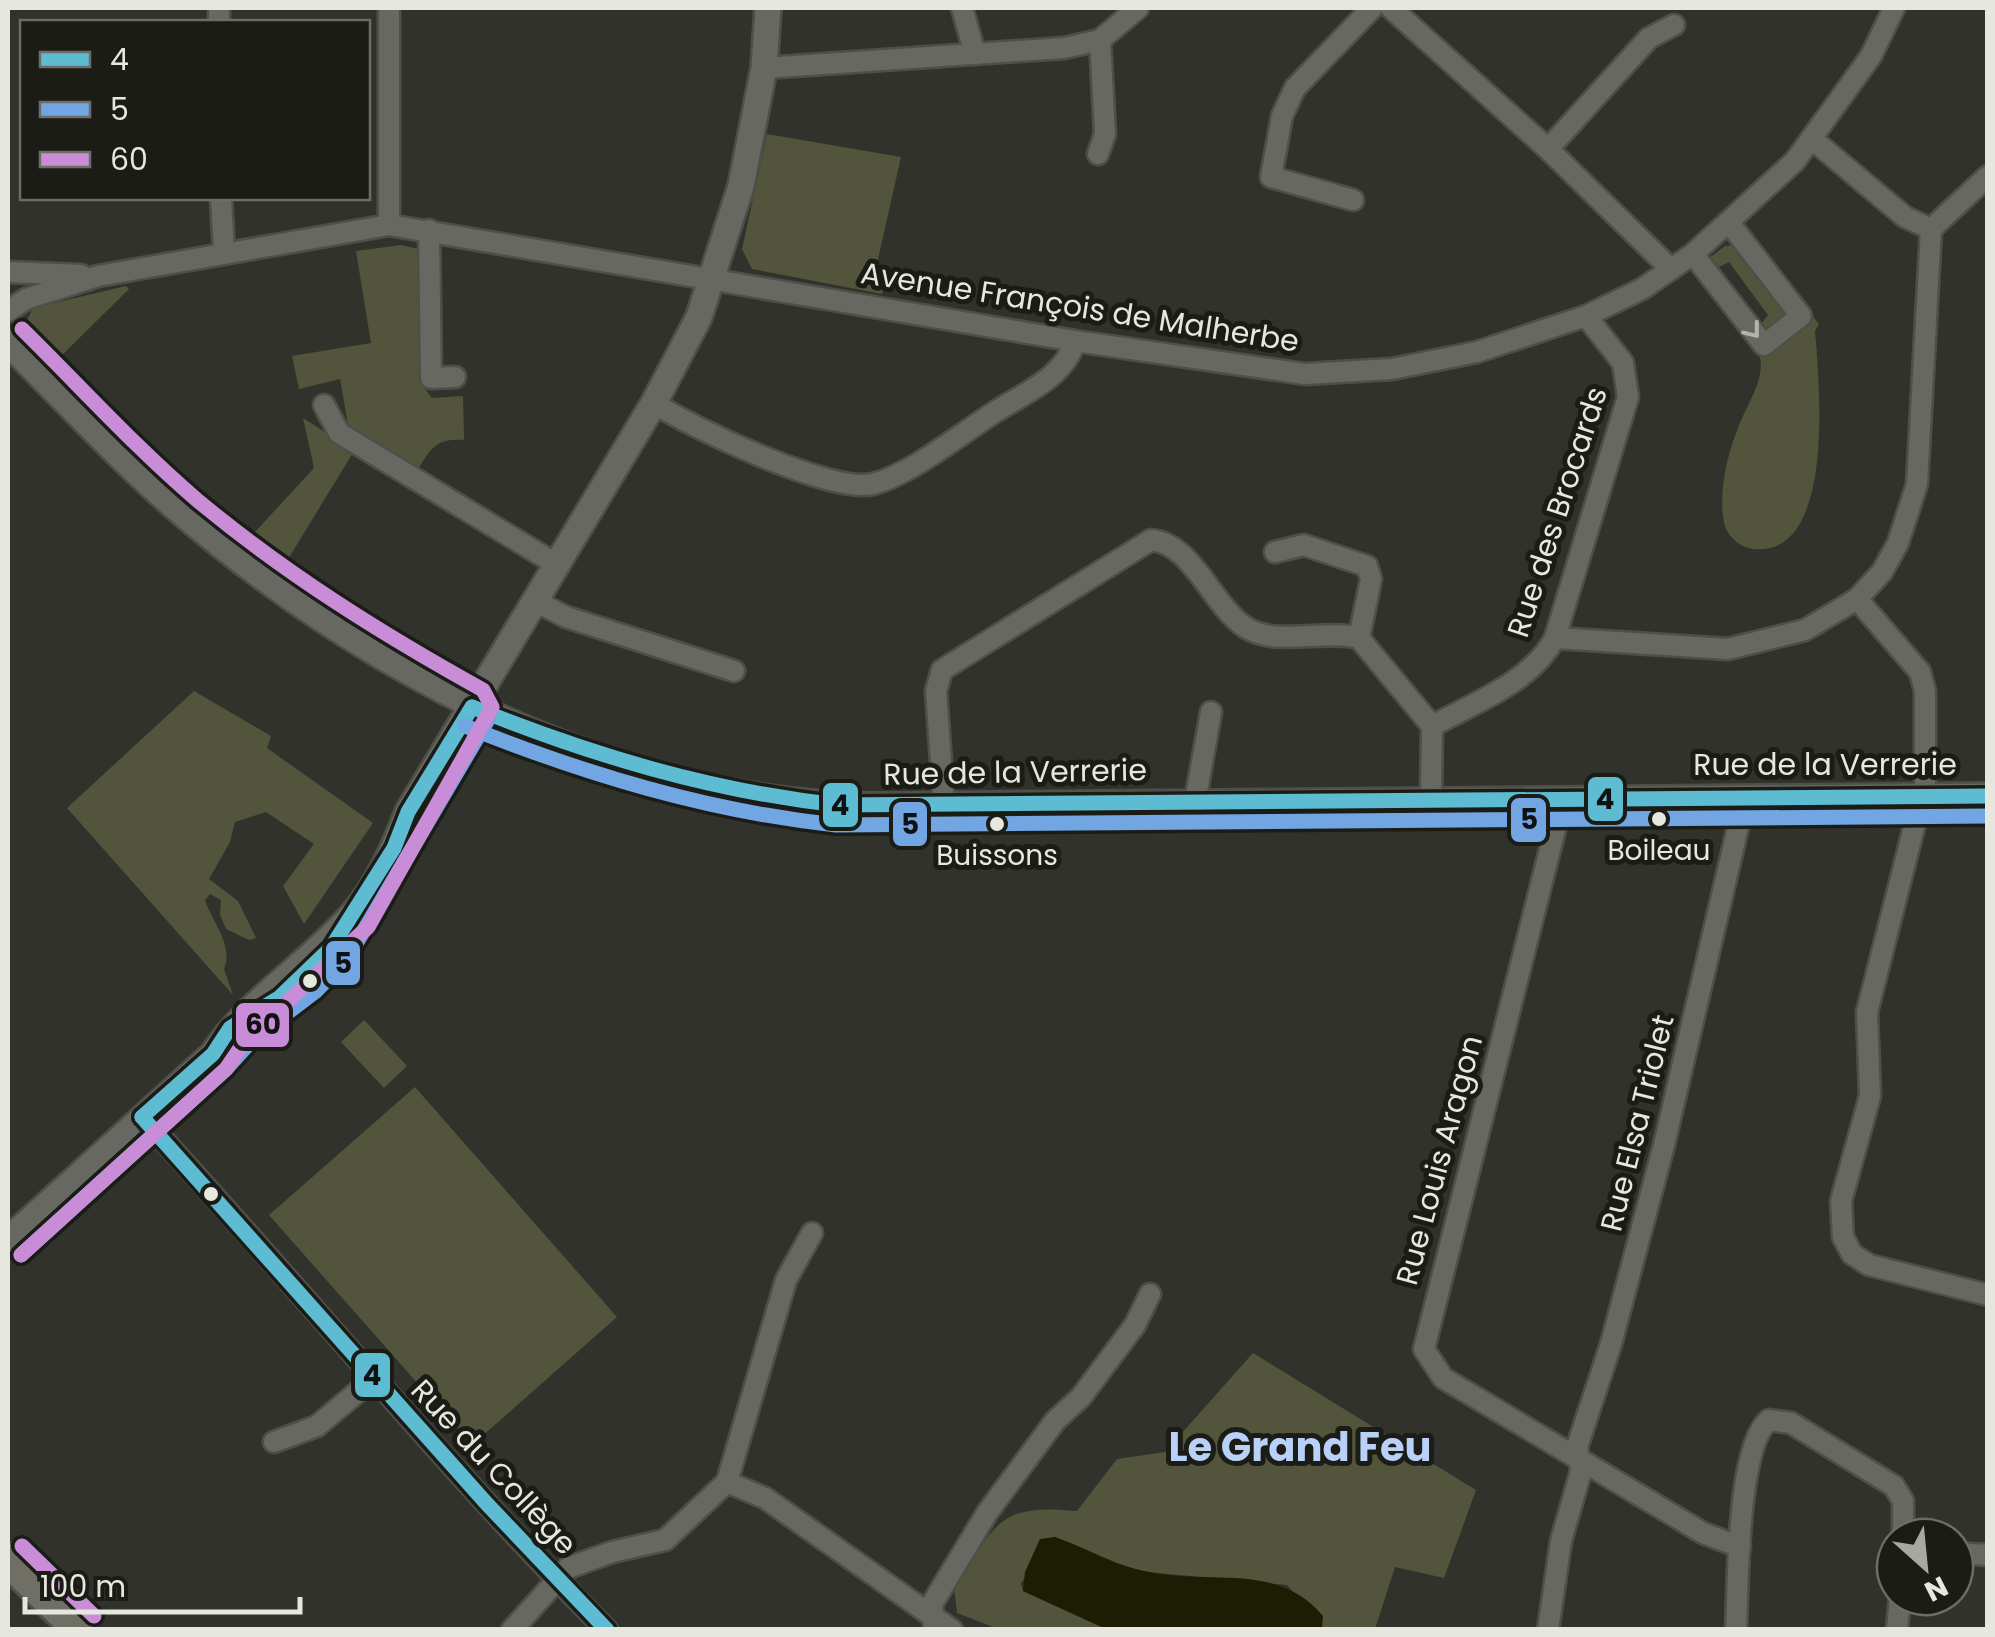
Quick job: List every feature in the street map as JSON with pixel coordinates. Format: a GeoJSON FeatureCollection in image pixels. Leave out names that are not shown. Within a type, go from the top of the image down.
{"type":"FeatureCollection","features":[{"type":"Feature","properties":{"kind":"main road"},"geometry":{"type":"LineString","coordinates":[[8,1560],[80,1630]]}},
{"type":"Feature","properties":{"kind":"street"},"geometry":{"type":"LineString","coordinates":[[389,8],[389,224]]}},
{"type":"Feature","properties":{"kind":"street"},"geometry":{"type":"LineString","coordinates":[[8,1240],[213,1054],[230,1028],[352,915],[654,403],[714,278],[741,186],[764,68],[768,8]]}},
{"type":"Feature","properties":{"kind":"street"},"geometry":{"type":"LineString","coordinates":[[962,8],[975,54]]}},
{"type":"Feature","properties":{"kind":"street"},"geometry":{"type":"LineString","coordinates":[[764,68],[1064,48],[1100,40],[1138,8]]}},
{"type":"Feature","properties":{"kind":"street"},"geometry":{"type":"LineString","coordinates":[[1354,200],[1271,177],[1282,116],[1295,88],[1372,8]]}},
{"type":"Feature","properties":{"kind":"street"},"geometry":{"type":"LineString","coordinates":[[1391,8],[1548,149],[1671,269]]}},
{"type":"Feature","properties":{"kind":"street","name":"Avenue François de Malherbe"},"geometry":{"type":"LineString","coordinates":[[98,276],[389,224],[1075,340],[1322,373],[1392,370],[1477,352],[1586,316],[1693,254],[1771,187],[1812,140],[1871,56],[1894,8]]}},
{"type":"Feature","properties":{"kind":"street"},"geometry":{"type":"LineString","coordinates":[[1548,149],[1649,38],[1674,25]]}},
{"type":"Feature","properties":{"kind":"street"},"geometry":{"type":"LineString","coordinates":[[1098,154],[1105,134],[1100,40]]}},
{"type":"Feature","properties":{"kind":"street"},"geometry":{"type":"LineString","coordinates":[[1812,140],[1905,217],[1931,229]]}},
{"type":"Feature","properties":{"kind":"street"},"geometry":{"type":"LineString","coordinates":[[1555,638],[1728,650],[1805,630],[1857,599],[1882,572],[1898,543],[1917,484],[1931,229],[1988,176]]}},
{"type":"Feature","properties":{"kind":"street"},"geometry":{"type":"LineString","coordinates":[[221,200],[224,252]]}},
{"type":"Feature","properties":{"kind":"street"},"geometry":{"type":"LineString","coordinates":[[1693,254],[1764,345],[1801,316],[1730,224]]}},
{"type":"Feature","properties":{"kind":"street"},"geometry":{"type":"LineString","coordinates":[[429,230],[431,378],[455,377]]}},
{"type":"Feature","properties":{"kind":"street"},"geometry":{"type":"LineString","coordinates":[[8,272],[98,276]]}},
{"type":"Feature","properties":{"kind":"street"},"geometry":{"type":"LineString","coordinates":[[8,311],[26,299],[98,276]]}},
{"type":"Feature","properties":{"kind":"street","name":"Rue des Brocards"},"geometry":{"type":"LineString","coordinates":[[1432,726],[1515,681],[1546,655],[1555,638],[1628,398],[1622,362],[1586,316]]}},
{"type":"Feature","properties":{"kind":"street"},"geometry":{"type":"LineString","coordinates":[[654,403],[683,421],[832,483],[862,486],[892,476],[1043,382],[1066,361],[1075,340]]}},
{"type":"Feature","properties":{"kind":"street","name":"Rue de la Verrerie"},"geometry":{"type":"LineString","coordinates":[[8,343],[180,512],[349,634],[472,707],[568,744],[726,793],[838,806],[1988,796]]}},
{"type":"Feature","properties":{"kind":"street"},"geometry":{"type":"LineString","coordinates":[[324,405],[339,433],[556,564]]}},
{"type":"Feature","properties":{"kind":"street"},"geometry":{"type":"LineString","coordinates":[[944,805],[936,691],[942,670],[1151,540],[1174,548],[1235,619],[1252,631],[1359,638],[1432,726],[1430,798]]}},
{"type":"Feature","properties":{"kind":"street"},"geometry":{"type":"LineString","coordinates":[[1276,552],[1304,545],[1367,566],[1370,579],[1359,638]]}},
{"type":"Feature","properties":{"kind":"street"},"geometry":{"type":"LineString","coordinates":[[1857,599],[1924,682],[1923,796],[1868,1012],[1870,1096],[1840,1219],[1852,1254],[1869,1265],[1988,1294]]}},
{"type":"Feature","properties":{"kind":"street"},"geometry":{"type":"LineString","coordinates":[[535,602],[566,617],[734,671]]}},
{"type":"Feature","properties":{"kind":"street"},"geometry":{"type":"LineString","coordinates":[[1195,802],[1211,712]]}},
{"type":"Feature","properties":{"kind":"street","name":"Rue Elsa Triolet"},"geometry":{"type":"LineString","coordinates":[[1548,1630],[1561,1542],[1582,1470],[1577,1447],[1610,1344],[1664,1145],[1745,797]]}},
{"type":"Feature","properties":{"kind":"street","name":"Rue Louis Aragon"},"geometry":{"type":"LineString","coordinates":[[1564,798],[1424,1337],[1428,1359],[1443,1378],[1702,1533],[1740,1546]]}},
{"type":"Feature","properties":{"kind":"street","name":"Rue du Collège"},"geometry":{"type":"LineString","coordinates":[[142,1117],[257,1241],[373,1379],[607,1630]]}},
{"type":"Feature","properties":{"kind":"street"},"geometry":{"type":"LineString","coordinates":[[512,1630],[556,1579],[586,1560],[665,1540],[727,1482],[786,1280],[812,1233]]}},
{"type":"Feature","properties":{"kind":"street"},"geometry":{"type":"LineString","coordinates":[[940,1626],[932,1604],[987,1513],[1054,1421],[1081,1397],[1135,1325],[1150,1294]]}},
{"type":"Feature","properties":{"kind":"street"},"geometry":{"type":"LineString","coordinates":[[274,1442],[317,1426],[373,1379]]}},
{"type":"Feature","properties":{"kind":"street"},"geometry":{"type":"LineString","coordinates":[[1736,1630],[1740,1546],[1750,1462],[1760,1428],[1776,1418],[1894,1486],[1903,1501],[1903,1517]]}},
{"type":"Feature","properties":{"kind":"street"},"geometry":{"type":"LineString","coordinates":[[727,1482],[766,1498],[940,1626]]}},
{"type":"Feature","properties":{"kind":"shaded area"},"geometry":{"type":"Polygon","coordinates":[[[767,134],[901,157],[874,277],[885,281],[882,294],[752,269],[742,249],[767,134]]]}},
{"type":"Feature","properties":{"kind":"shaded area"},"geometry":{"type":"Polygon","coordinates":[[[401,245],[418,249],[421,384],[432,398],[463,396],[464,440],[435,446],[417,471],[349,430],[340,379],[299,389],[292,356],[371,343],[356,251],[401,245]]]}},
{"type":"Feature","properties":{"kind":"shaded area"},"geometry":{"type":"Polygon","coordinates":[[[1736,245],[1790,312],[1767,336],[1759,327],[1768,315],[1729,262],[1717,268],[1708,259],[1725,246],[1736,245]]]}},
{"type":"Feature","properties":{"kind":"shaded area"},"geometry":{"type":"Polygon","coordinates":[[[126,286],[129,289],[60,357],[78,375],[68,385],[26,348],[21,332],[33,308],[126,286]]]}},
{"type":"Feature","properties":{"kind":"shaded area"},"geometry":{"type":"Polygon","coordinates":[[[1810,313],[1819,324],[1815,331],[1819,424],[1811,497],[1799,526],[1780,544],[1748,548],[1739,544],[1725,526],[1723,489],[1730,451],[1757,384],[1760,357],[1810,313]]]}},
{"type":"Feature","properties":{"kind":"shaded area"},"geometry":{"type":"Polygon","coordinates":[[[303,418],[354,451],[279,574],[242,546],[314,468],[303,418]]]}},
{"type":"Feature","properties":{"kind":"shaded area"},"geometry":{"type":"Polygon","coordinates":[[[194,691],[271,736],[267,748],[373,823],[304,924],[283,886],[314,844],[266,812],[235,822],[230,842],[209,879],[238,901],[256,938],[249,940],[226,929],[220,915],[221,900],[210,894],[205,900],[224,942],[224,969],[233,995],[67,808],[194,691]]]}},
{"type":"Feature","properties":{"kind":"shaded area"},"geometry":{"type":"Polygon","coordinates":[[[364,1020],[407,1066],[384,1088],[341,1042],[364,1020]]]}},
{"type":"Feature","properties":{"kind":"shaded area"},"geometry":{"type":"Polygon","coordinates":[[[415,1087],[617,1317],[472,1445],[269,1215],[415,1087]]]}},
{"type":"Feature","properties":{"kind":"shaded area"},"geometry":{"type":"Polygon","coordinates":[[[1253,1353],[1476,1490],[1444,1578],[1395,1567],[1375,1629],[1320,1629],[1322,1625],[1287,1585],[1147,1572],[1112,1563],[1055,1537],[1021,1583],[1023,1591],[1106,1629],[998,1629],[957,1613],[954,1586],[1001,1523],[1030,1511],[1077,1511],[1117,1459],[1165,1452],[1253,1353]]]}},
{"type":"Feature","properties":{"kind":"shaded area"},"geometry":{"type":"Polygon","coordinates":[[[1055,1537],[1149,1572],[1243,1579],[1286,1588],[1323,1616],[1322,1627],[1106,1629],[1023,1591],[1025,1572],[1040,1539],[1055,1537]]]}},
{"type":"Feature","properties":{"kind":"transit line","name":"60"},"geometry":{"type":"LineString","coordinates":[[21,1255],[226,1069],[245,1041],[368,927],[492,707],[483,690],[336,602],[197,500],[22,329]]}},
{"type":"Feature","properties":{"kind":"transit line","name":"4"},"geometry":{"type":"LineString","coordinates":[[472,707],[561,741],[652,769],[744,791],[838,805],[1988,796]]}},
{"type":"Feature","properties":{"kind":"transit line","name":"4"},"geometry":{"type":"LineString","coordinates":[[142,1117],[213,1054],[230,1028],[280,997],[331,948],[394,848],[408,812],[472,707]]}},
{"type":"Feature","properties":{"kind":"transit line","name":"5"},"geometry":{"type":"LineString","coordinates":[[21,1255],[226,1069],[253,1039],[316,991],[347,959],[489,718]]}},
{"type":"Feature","properties":{"kind":"transit line","name":"5"},"geometry":{"type":"LineString","coordinates":[[465,726],[555,760],[647,788],[740,810],[836,825],[1988,816]]}},
{"type":"Feature","properties":{"kind":"transit line","name":"4"},"geometry":{"type":"LineString","coordinates":[[142,1117],[487,1504],[607,1630]]}},
{"type":"Feature","properties":{"kind":"transit line","name":"60"},"geometry":{"type":"LineString","coordinates":[[22,1546],[94,1616]]}},
{"type":"Feature","properties":{"kind":"place","name":"Boileau"},"geometry":{"type":"Point","coordinates":[1659,819]}},
{"type":"Feature","properties":{"kind":"place","name":"Buissons"},"geometry":{"type":"Point","coordinates":[997,824]}},
{"type":"Feature","properties":{"kind":"district","name":"Le Grand Feu"},"geometry":{"type":"Point","coordinates":[1300,1447]}}]}
